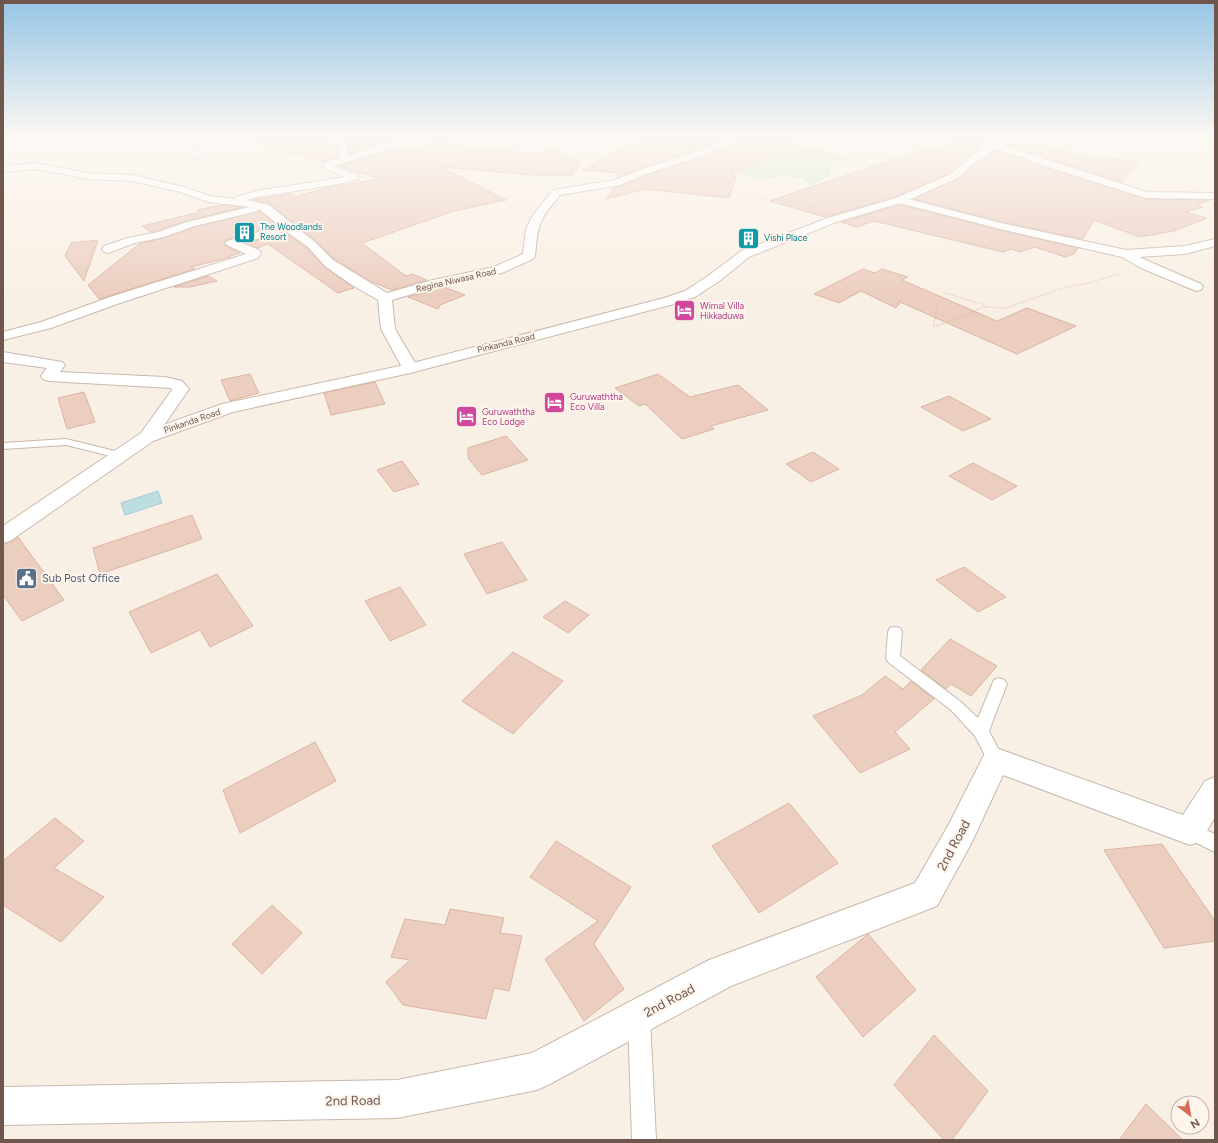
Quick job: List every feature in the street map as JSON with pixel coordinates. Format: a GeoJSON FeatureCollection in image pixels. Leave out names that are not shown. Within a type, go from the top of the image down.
{"type":"FeatureCollection","features":[{"type":"Feature","properties":{"kind":"street"},"geometry":{"type":"LineString","coordinates":[[184,190],[209,199],[234,201],[265,207],[312,245],[329,263],[357,282],[385,298],[388,329],[410,368]]}},
{"type":"Feature","properties":{"kind":"street"},"geometry":{"type":"LineString","coordinates":[[234,201],[256,194],[279,190]]}},
{"type":"Feature","properties":{"kind":"street","name":"Regina Niwasa Road"},"geometry":{"type":"LineString","coordinates":[[385,298],[433,284],[498,270],[529,256],[532,229],[538,215],[557,192],[568,190]]}},
{"type":"Feature","properties":{"kind":"street","name":"Pinkanda Road"},"geometry":{"type":"LineString","coordinates":[[3,536],[147,437],[228,408],[410,368],[690,294],[713,279],[745,254],[832,220],[900,200],[922,190]]}},
{"type":"Feature","properties":{"kind":"street"},"geometry":{"type":"LineString","coordinates":[[1131,190],[1146,195],[1215,196]]}},
{"type":"Feature","properties":{"kind":"street"},"geometry":{"type":"LineString","coordinates":[[900,200],[1000,226],[1126,254],[1185,250],[1215,242]]}},
{"type":"Feature","properties":{"kind":"street"},"geometry":{"type":"LineString","coordinates":[[108,249],[132,240],[160,236],[191,224],[265,207]]}},
{"type":"Feature","properties":{"kind":"street"},"geometry":{"type":"LineString","coordinates":[[3,336],[46,325],[115,300],[254,255],[255,253],[231,243],[288,227]]}},
{"type":"Feature","properties":{"kind":"street"},"geometry":{"type":"LineString","coordinates":[[1126,254],[1145,265],[1196,287]]}},
{"type":"Feature","properties":{"kind":"street"},"geometry":{"type":"LineString","coordinates":[[3,357],[57,365],[49,376],[165,382],[176,384],[181,389],[147,437]]}},
{"type":"Feature","properties":{"kind":"street"},"geometry":{"type":"LineString","coordinates":[[989,745],[1202,837],[1215,790]]}},
{"type":"Feature","properties":{"kind":"street","name":"2nd Road"},"geometry":{"type":"LineString","coordinates":[[3,1106],[397,1099],[537,1071],[721,972],[926,896],[960,834],[989,745]]}},
{"type":"Feature","properties":{"kind":"lane"},"geometry":{"type":"LineString","coordinates":[[3,446],[66,442],[119,455]]}},
{"type":"Feature","properties":{"kind":"lane"},"geometry":{"type":"LineString","coordinates":[[895,632],[893,658],[956,706],[989,745]]}},
{"type":"Feature","properties":{"kind":"lane"},"geometry":{"type":"LineString","coordinates":[[989,745],[999,684]]}},
{"type":"Feature","properties":{"kind":"lane"},"geometry":{"type":"LineString","coordinates":[[638,1016],[644,1140]]}},
{"type":"Feature","properties":{"kind":"path"},"geometry":{"type":"LineString","coordinates":[[733,190],[773,201],[785,200],[852,214]]}},
{"type":"Feature","properties":{"kind":"path"},"geometry":{"type":"LineString","coordinates":[[937,306],[932,327],[984,307],[1006,308],[1063,288],[1088,283],[1145,265]]}},
{"type":"Feature","properties":{"kind":"path"},"geometry":{"type":"LineString","coordinates":[[945,293],[982,304],[984,307]]}},
{"type":"Feature","properties":{"kind":"water"},"geometry":{"type":"Polygon","coordinates":[[[158,491],[162,503],[125,515],[121,503],[158,491]]]}},
{"type":"Feature","properties":{"kind":"building"},"geometry":{"type":"Polygon","coordinates":[[[317,190],[487,190],[506,200],[454,211],[362,243],[406,276],[412,274],[427,280],[392,290],[372,282],[334,259],[317,242],[270,204],[254,200],[291,194],[295,197],[317,190]]]}},
{"type":"Feature","properties":{"kind":"building"},"geometry":{"type":"Polygon","coordinates":[[[612,190],[640,190],[607,199],[612,190]]]}},
{"type":"Feature","properties":{"kind":"building"},"geometry":{"type":"Polygon","coordinates":[[[658,190],[732,190],[729,198],[658,190]]]}},
{"type":"Feature","properties":{"kind":"building"},"geometry":{"type":"Polygon","coordinates":[[[802,190],[910,190],[895,197],[825,217],[770,201],[802,190]]]}},
{"type":"Feature","properties":{"kind":"building"},"geometry":{"type":"Polygon","coordinates":[[[933,190],[1118,190],[1146,199],[1210,200],[1197,205],[1203,207],[1185,212],[1207,218],[1174,231],[1140,237],[1094,220],[1083,239],[1001,222],[914,199],[933,190]]]}},
{"type":"Feature","properties":{"kind":"building"},"geometry":{"type":"Polygon","coordinates":[[[223,205],[242,207],[151,232],[142,226],[200,212],[197,210],[223,205]]]}},
{"type":"Feature","properties":{"kind":"building"},"geometry":{"type":"Polygon","coordinates":[[[900,205],[1078,248],[1074,254],[1065,257],[1035,247],[1020,252],[1011,249],[1003,252],[874,221],[857,227],[841,222],[900,205]]]}},
{"type":"Feature","properties":{"kind":"building"},"geometry":{"type":"Polygon","coordinates":[[[260,211],[277,225],[226,240],[224,243],[226,246],[240,253],[230,256],[231,257],[191,267],[195,269],[99,299],[88,285],[139,244],[164,238],[195,227],[260,211]]]}},
{"type":"Feature","properties":{"kind":"building"},"geometry":{"type":"Polygon","coordinates":[[[286,233],[307,248],[324,267],[354,288],[338,293],[268,244],[257,248],[247,243],[286,233]]]}},
{"type":"Feature","properties":{"kind":"building"},"geometry":{"type":"Polygon","coordinates":[[[98,240],[84,281],[65,256],[71,243],[98,240]]]}},
{"type":"Feature","properties":{"kind":"building"},"geometry":{"type":"Polygon","coordinates":[[[863,269],[875,273],[882,269],[908,277],[902,280],[997,321],[1027,308],[1076,326],[1017,354],[900,302],[896,308],[861,291],[839,303],[814,294],[863,269]]]}},
{"type":"Feature","properties":{"kind":"building"},"geometry":{"type":"Polygon","coordinates":[[[208,276],[217,281],[190,287],[174,287],[208,276]]]}},
{"type":"Feature","properties":{"kind":"building"},"geometry":{"type":"Polygon","coordinates":[[[444,287],[465,295],[440,305],[438,309],[408,297],[444,287]]]}},
{"type":"Feature","properties":{"kind":"building"},"geometry":{"type":"Polygon","coordinates":[[[250,374],[259,393],[230,401],[221,380],[250,374]]]}},
{"type":"Feature","properties":{"kind":"building"},"geometry":{"type":"Polygon","coordinates":[[[658,374],[690,397],[738,385],[768,410],[711,426],[714,429],[682,439],[645,404],[639,406],[615,388],[658,374]]]}},
{"type":"Feature","properties":{"kind":"building"},"geometry":{"type":"Polygon","coordinates":[[[375,382],[385,404],[331,415],[324,393],[375,382]]]}},
{"type":"Feature","properties":{"kind":"building"},"geometry":{"type":"Polygon","coordinates":[[[84,392],[95,422],[67,429],[58,398],[84,392]]]}},
{"type":"Feature","properties":{"kind":"building"},"geometry":{"type":"Polygon","coordinates":[[[949,396],[991,419],[963,431],[921,407],[949,396]]]}},
{"type":"Feature","properties":{"kind":"building"},"geometry":{"type":"Polygon","coordinates":[[[506,436],[528,460],[482,475],[468,458],[468,448],[506,436]]]}},
{"type":"Feature","properties":{"kind":"building"},"geometry":{"type":"Polygon","coordinates":[[[813,452],[839,469],[811,482],[786,464],[813,452]]]}},
{"type":"Feature","properties":{"kind":"building"},"geometry":{"type":"Polygon","coordinates":[[[402,461],[419,484],[394,492],[377,470],[402,461]]]}},
{"type":"Feature","properties":{"kind":"building"},"geometry":{"type":"Polygon","coordinates":[[[973,463],[1017,486],[992,500],[949,476],[973,463]]]}},
{"type":"Feature","properties":{"kind":"building"},"geometry":{"type":"Polygon","coordinates":[[[192,515],[202,539],[100,574],[93,548],[192,515]]]}},
{"type":"Feature","properties":{"kind":"building","name":"Sub Post Office"},"geometry":{"type":"Polygon","coordinates":[[[18,537],[64,600],[22,621],[3,595],[3,544],[11,542],[18,537]]]}},
{"type":"Feature","properties":{"kind":"building"},"geometry":{"type":"Polygon","coordinates":[[[502,542],[527,580],[487,594],[464,554],[502,542]]]}},
{"type":"Feature","properties":{"kind":"building"},"geometry":{"type":"Polygon","coordinates":[[[964,567],[1006,597],[978,612],[936,580],[964,567]]]}},
{"type":"Feature","properties":{"kind":"building"},"geometry":{"type":"Polygon","coordinates":[[[217,574],[253,626],[210,647],[200,630],[151,653],[129,612],[217,574]]]}},
{"type":"Feature","properties":{"kind":"building"},"geometry":{"type":"Polygon","coordinates":[[[400,587],[426,625],[390,641],[365,601],[400,587]]]}},
{"type":"Feature","properties":{"kind":"building"},"geometry":{"type":"Polygon","coordinates":[[[565,601],[589,615],[568,633],[543,617],[565,601]]]}},
{"type":"Feature","properties":{"kind":"building"},"geometry":{"type":"Polygon","coordinates":[[[950,639],[997,666],[971,696],[951,684],[946,689],[921,670],[950,639]]]}},
{"type":"Feature","properties":{"kind":"building"},"geometry":{"type":"Polygon","coordinates":[[[513,652],[563,681],[513,734],[462,701],[513,652]]]}},
{"type":"Feature","properties":{"kind":"building"},"geometry":{"type":"Polygon","coordinates":[[[885,676],[903,689],[911,681],[934,699],[895,732],[910,749],[860,773],[813,716],[862,695],[885,676]]]}},
{"type":"Feature","properties":{"kind":"building"},"geometry":{"type":"Polygon","coordinates":[[[315,742],[336,781],[240,833],[223,790],[315,742]]]}},
{"type":"Feature","properties":{"kind":"building"},"geometry":{"type":"Polygon","coordinates":[[[789,803],[838,863],[759,913],[712,846],[789,803]]]}},
{"type":"Feature","properties":{"kind":"building"},"geometry":{"type":"Polygon","coordinates":[[[55,818],[84,841],[54,868],[104,897],[61,942],[3,905],[3,861],[55,818]]]}},
{"type":"Feature","properties":{"kind":"building"},"geometry":{"type":"Polygon","coordinates":[[[556,841],[631,887],[594,944],[624,989],[584,1021],[545,959],[598,921],[530,877],[556,841]]]}},
{"type":"Feature","properties":{"kind":"building"},"geometry":{"type":"Polygon","coordinates":[[[1162,844],[1215,921],[1215,941],[1164,948],[1104,850],[1162,844]]]}},
{"type":"Feature","properties":{"kind":"building"},"geometry":{"type":"Polygon","coordinates":[[[272,905],[302,933],[262,974],[232,944],[272,905]]]}},
{"type":"Feature","properties":{"kind":"building"},"geometry":{"type":"Polygon","coordinates":[[[450,909],[504,918],[500,933],[522,936],[509,991],[494,988],[486,1019],[403,1005],[386,982],[410,960],[391,957],[405,919],[445,925],[450,909]]]}},
{"type":"Feature","properties":{"kind":"building"},"geometry":{"type":"Polygon","coordinates":[[[868,934],[916,990],[863,1037],[816,977],[868,934]]]}},
{"type":"Feature","properties":{"kind":"building"},"geometry":{"type":"Polygon","coordinates":[[[934,1035],[988,1091],[952,1140],[944,1140],[894,1085],[934,1035]]]}},
{"type":"Feature","properties":{"kind":"building"},"geometry":{"type":"Polygon","coordinates":[[[1146,1104],[1170,1127],[1170,1135],[1178,1135],[1183,1140],[1119,1140],[1146,1104]]]}},
{"type":"Feature","properties":{"kind":"place","name":"The Woodlands Resort"},"geometry":{"type":"Point","coordinates":[245,232]}},
{"type":"Feature","properties":{"kind":"place","name":"Vishi Place"},"geometry":{"type":"Point","coordinates":[748,238]}},
{"type":"Feature","properties":{"kind":"place","name":"Wimal Villa Hikkaduwa"},"geometry":{"type":"Point","coordinates":[684,311]}},
{"type":"Feature","properties":{"kind":"place","name":"Guruwaththa Eco Villa"},"geometry":{"type":"Point","coordinates":[554,402]}},
{"type":"Feature","properties":{"kind":"place","name":"Guruwaththa Eco Lodge"},"geometry":{"type":"Point","coordinates":[467,417]}},
{"type":"Feature","properties":{"kind":"place","name":"Sub Post Office"},"geometry":{"type":"Point","coordinates":[26,578]}}]}
